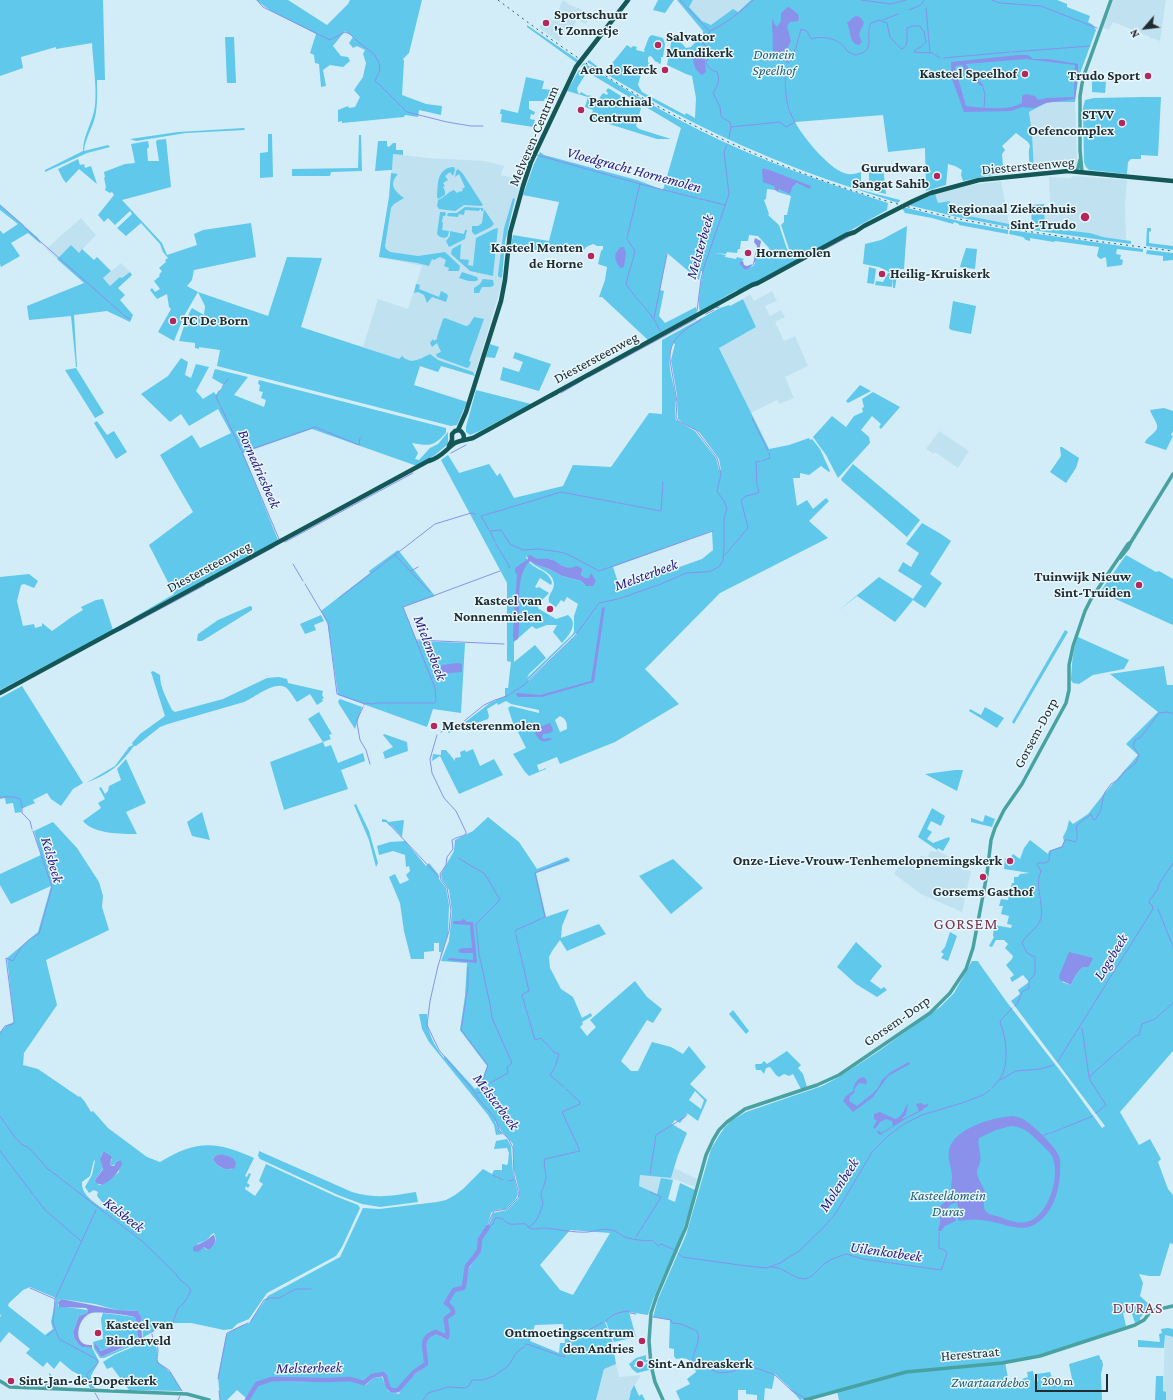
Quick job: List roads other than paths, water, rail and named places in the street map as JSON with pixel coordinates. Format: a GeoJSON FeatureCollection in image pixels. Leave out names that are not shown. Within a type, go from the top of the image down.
{"type":"FeatureCollection","features":[{"type":"Feature","properties":{"kind":"main road","name":"Melveren-Centrum"},"geometry":{"type":"LineString","coordinates":[[454,441],[452,433],[455,431],[461,434],[466,412],[501,301],[505,280],[510,233],[530,166],[576,67],[628,0]]}},
{"type":"Feature","properties":{"kind":"main road","name":"Diestersteenweg"},"geometry":{"type":"LineString","coordinates":[[0,693],[429,461],[448,447],[461,434],[473,438],[904,202],[933,192],[979,180],[1059,172],[1080,172],[1173,181]]}},
{"type":"Feature","properties":{"kind":"street"},"geometry":{"type":"LineString","coordinates":[[1080,172],[1080,96],[1083,78],[1111,0]]}},
{"type":"Feature","properties":{"kind":"street","name":"Gorsem-Dorp"},"geometry":{"type":"LineString","coordinates":[[663,1400],[652,1371],[649,1331],[651,1313],[654,1302],[690,1216],[708,1150],[716,1135],[727,1122],[745,1109],[818,1085],[839,1075],[930,1013],[954,988],[968,963],[973,948],[987,874],[991,840],[995,828],[1004,810],[1022,784],[1063,708],[1069,690],[1069,665],[1072,646],[1085,611],[1091,599],[1128,548],[1173,474]]}},
{"type":"Feature","properties":{"kind":"street","name":"Herestraat"},"geometry":{"type":"LineString","coordinates":[[805,1400],[906,1372],[1002,1363],[1040,1356],[1135,1325],[1144,1320],[1151,1311],[1173,1306]]}},
{"type":"Feature","properties":{"kind":"street"},"geometry":{"type":"LineString","coordinates":[[2,1382],[10,1387],[16,1388],[187,1394],[209,1400]]}},
{"type":"Feature","properties":{"kind":"waterway","name":"Vloedgracht Hornemolen"},"geometry":{"type":"LineString","coordinates":[[257,0],[263,7],[330,40],[345,32],[350,34],[374,54],[379,63],[380,70],[375,81],[378,84]]}},
{"type":"Feature","properties":{"kind":"waterway","name":"Melsterbeek"},"geometry":{"type":"LineString","coordinates":[[680,0],[710,32],[701,40],[711,51],[706,63],[709,68],[717,72],[719,78],[713,93],[720,107],[721,116],[730,122],[731,127],[729,138]]}},
{"type":"Feature","properties":{"kind":"waterway"},"geometry":{"type":"LineString","coordinates":[[710,31],[733,17],[753,0]]}},
{"type":"Feature","properties":{"kind":"waterway"},"geometry":{"type":"LineString","coordinates":[[861,0],[891,4],[906,0]]}},
{"type":"Feature","properties":{"kind":"waterway"},"geometry":{"type":"LineString","coordinates":[[909,10],[921,5],[924,0]]}},
{"type":"Feature","properties":{"kind":"waterway"},"geometry":{"type":"LineString","coordinates":[[992,0],[1000,3],[1041,6],[1097,28]]}},
{"type":"Feature","properties":{"kind":"waterway"},"geometry":{"type":"LineString","coordinates":[[926,8],[930,53]]}},
{"type":"Feature","properties":{"kind":"waterway"},"geometry":{"type":"LineString","coordinates":[[883,20],[898,14]]}},
{"type":"Feature","properties":{"kind":"waterway"},"geometry":{"type":"LineString","coordinates":[[788,63],[796,48],[801,29],[807,31],[811,39],[832,39],[841,44],[847,51],[855,55],[866,50],[869,42],[869,28],[871,23],[879,20],[887,23],[890,37],[902,49],[907,42],[907,28],[920,26],[924,32],[926,42],[914,52],[932,53],[940,58]]}},
{"type":"Feature","properties":{"kind":"waterway"},"geometry":{"type":"LineString","coordinates":[[1012,52],[1090,46]]}},
{"type":"Feature","properties":{"kind":"waterway"},"geometry":{"type":"LineString","coordinates":[[944,58],[1010,52]]}},
{"type":"Feature","properties":{"kind":"waterway"},"geometry":{"type":"LineString","coordinates":[[731,127],[780,122],[786,127],[795,122],[789,110],[785,75]]}},
{"type":"Feature","properties":{"kind":"waterway"},"geometry":{"type":"LineString","coordinates":[[379,84],[407,112],[447,122],[471,126],[483,126]]}},
{"type":"Feature","properties":{"kind":"waterway"},"geometry":{"type":"LineString","coordinates":[[982,85],[985,94],[984,108]]}},
{"type":"Feature","properties":{"kind":"waterway","name":"Melsterbeek"},"geometry":{"type":"LineString","coordinates":[[697,311],[704,267],[729,194],[724,152],[727,145]]}},
{"type":"Feature","properties":{"kind":"waterway","name":"Vloedgracht Hornemolen"},"geometry":{"type":"LineString","coordinates":[[537,155],[640,184],[725,205]]}},
{"type":"Feature","properties":{"kind":"waterway"},"geometry":{"type":"LineString","coordinates":[[627,238],[640,184]]}},
{"type":"Feature","properties":{"kind":"waterway","name":"Bornedriesbeek"},"geometry":{"type":"LineString","coordinates":[[0,205],[24,226]]}},
{"type":"Feature","properties":{"kind":"waterway","name":"Bornedriesbeek"},"geometry":{"type":"LineString","coordinates":[[25,228],[130,319]]}},
{"type":"Feature","properties":{"kind":"waterway"},"geometry":{"type":"LineString","coordinates":[[814,255],[848,237]]}},
{"type":"Feature","properties":{"kind":"waterway"},"geometry":{"type":"LineString","coordinates":[[627,239],[635,251],[626,284],[649,312],[660,331]]}},
{"type":"Feature","properties":{"kind":"waterway"},"geometry":{"type":"LineString","coordinates":[[654,318],[667,254]]}},
{"type":"Feature","properties":{"kind":"waterway"},"geometry":{"type":"LineString","coordinates":[[706,314],[714,310]]}},
{"type":"Feature","properties":{"kind":"waterway"},"geometry":{"type":"LineString","coordinates":[[589,377],[696,319]]}},
{"type":"Feature","properties":{"kind":"waterway","name":"Melsterbeek"},"geometry":{"type":"LineString","coordinates":[[441,732],[463,722],[484,705],[507,696],[524,685],[575,636],[599,603],[618,599],[661,584],[686,573],[711,571],[720,566],[723,560],[724,518],[727,509],[724,501],[717,491],[721,474],[717,458],[696,430],[678,421],[676,417],[677,402],[670,360],[670,352],[675,340],[683,331],[701,319]]}},
{"type":"Feature","properties":{"kind":"waterway","name":"Bornedriesbeek"},"geometry":{"type":"LineString","coordinates":[[222,387],[228,379]]}},
{"type":"Feature","properties":{"kind":"waterway"},"geometry":{"type":"LineString","coordinates":[[561,393],[583,380]]}},
{"type":"Feature","properties":{"kind":"waterway","name":"Bornedriesbeek"},"geometry":{"type":"LineString","coordinates":[[219,391],[216,397],[220,405]]}},
{"type":"Feature","properties":{"kind":"waterway"},"geometry":{"type":"LineString","coordinates":[[550,398],[558,394]]}},
{"type":"Feature","properties":{"kind":"waterway","name":"Bornedriesbeek"},"geometry":{"type":"LineString","coordinates":[[221,407],[243,454],[279,539]]}},
{"type":"Feature","properties":{"kind":"waterway","name":"Mielensbeek"},"geometry":{"type":"LineString","coordinates":[[752,418],[768,451]]}},
{"type":"Feature","properties":{"kind":"waterway"},"geometry":{"type":"LineString","coordinates":[[243,452],[315,427],[359,445],[360,438]]}},
{"type":"Feature","properties":{"kind":"waterway"},"geometry":{"type":"LineString","coordinates":[[451,453],[466,445]]}},
{"type":"Feature","properties":{"kind":"waterway","name":"Mielensbeek"},"geometry":{"type":"LineString","coordinates":[[762,461],[770,458],[769,453]]}},
{"type":"Feature","properties":{"kind":"waterway","name":"Mielensbeek"},"geometry":{"type":"LineString","coordinates":[[725,555],[748,528],[741,500],[746,496],[759,492],[757,485],[756,462],[760,461]]}},
{"type":"Feature","properties":{"kind":"waterway"},"geometry":{"type":"LineString","coordinates":[[285,542],[413,473]]}},
{"type":"Feature","properties":{"kind":"waterway"},"geometry":{"type":"LineString","coordinates":[[492,513],[561,492],[661,511],[663,482]]}},
{"type":"Feature","properties":{"kind":"waterway"},"geometry":{"type":"LineString","coordinates":[[339,598],[435,524],[471,513],[475,514]]}},
{"type":"Feature","properties":{"kind":"waterway"},"geometry":{"type":"LineString","coordinates":[[489,530],[481,516],[491,513]]}},
{"type":"Feature","properties":{"kind":"waterway","name":"Mielensbeek"},"geometry":{"type":"LineString","coordinates":[[495,542],[490,531],[501,530],[510,544],[523,550],[539,549],[560,552],[567,554],[599,571],[713,531]]}},
{"type":"Feature","properties":{"kind":"waterway","name":"Mielensbeek"},"geometry":{"type":"LineString","coordinates":[[496,544],[510,567],[508,568]]}},
{"type":"Feature","properties":{"kind":"waterway"},"geometry":{"type":"LineString","coordinates":[[208,583],[274,547]]}},
{"type":"Feature","properties":{"kind":"waterway"},"geometry":{"type":"LineString","coordinates":[[395,555],[430,592]]}},
{"type":"Feature","properties":{"kind":"waterway","name":"Bornedriesbeek"},"geometry":{"type":"LineString","coordinates":[[293,564],[303,581]]}},
{"type":"Feature","properties":{"kind":"waterway"},"geometry":{"type":"LineString","coordinates":[[411,571],[418,567]]}},
{"type":"Feature","properties":{"kind":"waterway","name":"Mielensbeek"},"geometry":{"type":"LineString","coordinates":[[364,705],[365,703],[435,703],[435,688],[403,607],[500,571]]}},
{"type":"Feature","properties":{"kind":"waterway","name":"Bornedriesbeek"},"geometry":{"type":"LineString","coordinates":[[305,584],[327,621]]}},
{"type":"Feature","properties":{"kind":"waterway"},"geometry":{"type":"LineString","coordinates":[[119,631],[205,585]]}},
{"type":"Feature","properties":{"kind":"waterway","name":"Bornedriesbeek"},"geometry":{"type":"LineString","coordinates":[[328,623],[337,694],[363,703]]}},
{"type":"Feature","properties":{"kind":"waterway"},"geometry":{"type":"LineString","coordinates":[[416,640],[504,644]]}},
{"type":"Feature","properties":{"kind":"waterway"},"geometry":{"type":"LineString","coordinates":[[431,678],[441,674]]}},
{"type":"Feature","properties":{"kind":"waterway","name":"Mielensbeek"},"geometry":{"type":"LineString","coordinates":[[363,707],[357,723],[360,740],[366,750],[370,764]]}},
{"type":"Feature","properties":{"kind":"waterway","name":"Molenbeek"},"geometry":{"type":"LineString","coordinates":[[1015,1006],[1022,992],[1029,988],[1029,981],[1035,974],[1035,957],[1027,953],[1022,943],[1041,918],[1042,912],[1038,882],[1041,871],[1037,864],[1049,861],[1050,851],[1062,847],[1065,840],[1075,842],[1077,838],[1077,825],[1091,814],[1095,820],[1101,810],[1105,792],[1111,784],[1118,780],[1125,771],[1135,764],[1139,755],[1133,746],[1135,740],[1141,737],[1159,713],[1168,712],[1173,714]]}},
{"type":"Feature","properties":{"kind":"waterway","name":"Melsterbeek"},"geometry":{"type":"LineString","coordinates":[[437,735],[430,759],[432,773],[444,798],[456,811],[466,834],[452,840],[453,849],[447,857],[446,865],[440,874],[441,880],[447,888],[451,910],[449,931],[438,966],[430,1001],[427,1025],[439,1050],[495,1118],[499,1130],[508,1138],[513,1148],[514,1176],[519,1194],[518,1198],[507,1209],[494,1211],[488,1227]]}},
{"type":"Feature","properties":{"kind":"waterway","name":"Kelsbeek"},"geometry":{"type":"LineString","coordinates":[[0,797],[14,797],[20,799],[22,813],[30,821],[32,829]]}},
{"type":"Feature","properties":{"kind":"waterway","name":"Mielensbeek"},"geometry":{"type":"LineString","coordinates":[[390,825],[439,877]]}},
{"type":"Feature","properties":{"kind":"waterway","name":"Kelsbeek"},"geometry":{"type":"LineString","coordinates":[[0,1033],[5,1026],[13,1024],[14,1021],[6,958],[13,961],[20,949],[30,939],[39,934],[52,887],[33,831]]}},
{"type":"Feature","properties":{"kind":"waterway"},"geometry":{"type":"LineString","coordinates":[[458,858],[485,874],[500,900],[476,924],[479,954],[492,1018],[512,1063],[507,1067],[508,1073],[479,1089],[481,1092],[477,1093]]}},
{"type":"Feature","properties":{"kind":"waterway"},"geometry":{"type":"LineString","coordinates":[[515,933],[516,930],[545,917],[535,873],[569,859]]}},
{"type":"Feature","properties":{"kind":"waterway","name":"Logebeek"},"geometry":{"type":"LineString","coordinates":[[1058,1061],[1153,909],[1149,901],[1158,889],[1159,884],[1173,863]]}},
{"type":"Feature","properties":{"kind":"waterway","name":"Uilenkotbeek"},"geometry":{"type":"LineString","coordinates":[[1158,909],[1173,947]]}},
{"type":"Feature","properties":{"kind":"waterway"},"geometry":{"type":"LineString","coordinates":[[516,935],[529,991],[522,995],[535,1040],[541,1038],[554,1052],[559,1054],[555,1067],[550,1075],[564,1087]]}},
{"type":"Feature","properties":{"kind":"waterway"},"geometry":{"type":"LineString","coordinates":[[468,967],[468,986],[461,1030],[488,1065],[480,1089]]}},
{"type":"Feature","properties":{"kind":"waterway","name":"Uilenkotbeek"},"geometry":{"type":"LineString","coordinates":[[1096,1113],[1106,1105],[1090,1080],[1090,1076],[1135,1036],[1139,1035],[1142,1024],[1155,1019],[1173,1003]]}},
{"type":"Feature","properties":{"kind":"waterway","name":"Molenbeek"},"geometry":{"type":"LineString","coordinates":[[992,1088],[1001,1077],[1005,1065],[1005,1040],[1000,1023],[1012,1008]]}},
{"type":"Feature","properties":{"kind":"waterway"},"geometry":{"type":"LineString","coordinates":[[1082,1028],[1089,1077]]}},
{"type":"Feature","properties":{"kind":"waterway","name":"Logebeek"},"geometry":{"type":"LineString","coordinates":[[1000,1080],[1016,1071],[1040,1069],[1054,1065]]}},
{"type":"Feature","properties":{"kind":"waterway"},"geometry":{"type":"LineString","coordinates":[[528,1227],[536,1220],[543,1203],[541,1194],[546,1178],[544,1167],[545,1159],[580,1151],[562,1112],[580,1104],[580,1102],[566,1089]]}},
{"type":"Feature","properties":{"kind":"waterway","name":"Molenbeek"},"geometry":{"type":"LineString","coordinates":[[678,1253],[682,1257],[767,1268],[780,1263],[799,1251],[836,1213],[872,1152],[888,1136],[904,1124],[922,1115],[962,1103],[983,1095],[990,1090]]}},
{"type":"Feature","properties":{"kind":"waterway"},"geometry":{"type":"LineString","coordinates":[[650,1174],[656,1135],[685,1117],[687,1114]]}},
{"type":"Feature","properties":{"kind":"waterway","name":"Kelsbeek"},"geometry":{"type":"LineString","coordinates":[[0,1116],[21,1144],[29,1148],[48,1169],[142,1241],[190,1288],[191,1291],[184,1303],[178,1308],[173,1322],[159,1326],[152,1332]]}},
{"type":"Feature","properties":{"kind":"waterway","name":"Uilenkotbeek"},"geometry":{"type":"LineString","coordinates":[[1051,1133],[1093,1116]]}},
{"type":"Feature","properties":{"kind":"waterway","name":"Uilenkotbeek"},"geometry":{"type":"LineString","coordinates":[[1042,1136],[1049,1133]]}},
{"type":"Feature","properties":{"kind":"waterway"},"geometry":{"type":"LineString","coordinates":[[0,1151],[45,1210],[81,1241]]}},
{"type":"Feature","properties":{"kind":"waterway"},"geometry":{"type":"LineString","coordinates":[[493,1175],[503,1180]]}},
{"type":"Feature","properties":{"kind":"waterway","name":"Melsterbeek"},"geometry":{"type":"LineString","coordinates":[[509,1181],[514,1180]]}},
{"type":"Feature","properties":{"kind":"waterway"},"geometry":{"type":"LineString","coordinates":[[636,1237],[661,1197],[650,1192]]}},
{"type":"Feature","properties":{"kind":"waterway"},"geometry":{"type":"LineString","coordinates":[[87,1374],[98,1363],[98,1360],[59,1339],[53,1323],[55,1299],[96,1210]]}},
{"type":"Feature","properties":{"kind":"waterway","name":"Molenbeek"},"geometry":{"type":"LineString","coordinates":[[488,1227],[493,1224],[495,1218],[498,1218],[510,1224],[526,1224],[529,1228],[533,1229],[545,1228],[582,1232],[609,1229],[627,1238],[652,1240],[658,1246],[661,1244],[675,1250]]}},
{"type":"Feature","properties":{"kind":"waterway","name":"Melsterbeek"},"geometry":{"type":"LineString","coordinates":[[247,1400],[257,1384],[272,1379],[350,1379],[364,1383],[372,1376],[383,1374],[390,1389],[395,1391],[398,1390],[414,1372],[426,1364],[424,1345],[427,1337],[436,1332],[447,1337],[448,1332],[446,1318],[453,1313],[453,1310],[446,1303],[454,1290],[463,1288],[467,1266],[479,1250],[480,1239],[488,1227]]}},
{"type":"Feature","properties":{"kind":"waterway","name":"Uilenkotbeek"},"geometry":{"type":"LineString","coordinates":[[771,1267],[779,1268],[798,1278],[805,1279],[812,1276],[824,1264],[832,1259],[846,1254],[863,1259],[941,1270],[947,1253],[945,1250],[939,1248],[939,1233]]}},
{"type":"Feature","properties":{"kind":"waterway"},"geometry":{"type":"LineString","coordinates":[[30,1288],[55,1299]]}},
{"type":"Feature","properties":{"kind":"waterway"},"geometry":{"type":"LineString","coordinates":[[251,1321],[264,1300],[279,1298],[296,1289],[311,1289]]}},
{"type":"Feature","properties":{"kind":"waterway"},"geometry":{"type":"LineString","coordinates":[[606,1321],[613,1315],[622,1312],[629,1311],[630,1313],[636,1314]]}},
{"type":"Feature","properties":{"kind":"waterway"},"geometry":{"type":"LineString","coordinates":[[653,1317],[671,1320],[672,1323],[681,1324],[697,1331],[698,1340],[693,1357],[694,1365],[700,1365],[719,1373],[731,1372],[746,1366],[759,1369],[775,1375],[792,1391],[805,1398]]}},
{"type":"Feature","properties":{"kind":"waterway"},"geometry":{"type":"LineString","coordinates":[[423,1400],[428,1393],[448,1387],[465,1388],[469,1386],[472,1380],[483,1380],[494,1376],[508,1366],[517,1352],[527,1344],[564,1357],[567,1343],[603,1322]]}},
{"type":"Feature","properties":{"kind":"waterway"},"geometry":{"type":"LineString","coordinates":[[218,1379],[227,1333],[248,1323]]}},
{"type":"Feature","properties":{"kind":"waterway"},"geometry":{"type":"LineString","coordinates":[[47,1336],[54,1330]]}},
{"type":"Feature","properties":{"kind":"waterway","name":"Kelsbeek"},"geometry":{"type":"LineString","coordinates":[[152,1334],[158,1348],[158,1363],[169,1370],[182,1391]]}},
{"type":"Feature","properties":{"kind":"waterway"},"geometry":{"type":"LineString","coordinates":[[87,1376],[93,1388]]}},
{"type":"Feature","properties":{"kind":"waterway"},"geometry":{"type":"LineString","coordinates":[[219,1391],[220,1400]]}},
{"type":"Feature","properties":{"kind":"waterway"},"geometry":{"type":"LineString","coordinates":[[95,1393],[99,1400]]}},
{"type":"Feature","properties":{"kind":"waterway","name":"Kelsbeek"},"geometry":{"type":"LineString","coordinates":[[178,1400],[180,1396]]}},
{"type":"Feature","properties":{"kind":"railway"},"geometry":{"type":"LineString","coordinates":[[498,0],[583,61],[612,80],[651,102],[730,143],[812,177],[897,204],[970,221],[1056,236],[1173,251]]}},
{"type":"Feature","properties":{"kind":"place","name":"Sportschuur 't Zonnetje"},"geometry":{"type":"Point","coordinates":[546,23]}},
{"type":"Feature","properties":{"kind":"place","name":"Salvator Mundikerk"},"geometry":{"type":"Point","coordinates":[658,45]}},
{"type":"Feature","properties":{"kind":"place","name":"Aen de Kerck"},"geometry":{"type":"Point","coordinates":[665,70]}},
{"type":"Feature","properties":{"kind":"place","name":"Kasteel Speelhof"},"geometry":{"type":"Point","coordinates":[1025,74]}},
{"type":"Feature","properties":{"kind":"place","name":"Trudo Sport"},"geometry":{"type":"Point","coordinates":[1148,76]}},
{"type":"Feature","properties":{"kind":"place","name":"Parochiaal Centrum"},"geometry":{"type":"Point","coordinates":[581,110]}},
{"type":"Feature","properties":{"kind":"place","name":"STVV Oefencomplex"},"geometry":{"type":"Point","coordinates":[1122,123]}},
{"type":"Feature","properties":{"kind":"place","name":"Gurudwara Sangat Sahib"},"geometry":{"type":"Point","coordinates":[937,176]}},
{"type":"Feature","properties":{"kind":"place","name":"Regionaal Ziekenhuis Sint-Trudo"},"geometry":{"type":"Point","coordinates":[1085,217]}},
{"type":"Feature","properties":{"kind":"place","name":"Hornemolen"},"geometry":{"type":"Point","coordinates":[748,253]}},
{"type":"Feature","properties":{"kind":"place","name":"Kasteel Menten de Horne"},"geometry":{"type":"Point","coordinates":[591,256]}},
{"type":"Feature","properties":{"kind":"place","name":"Heilig-Kruiskerk"},"geometry":{"type":"Point","coordinates":[882,274]}},
{"type":"Feature","properties":{"kind":"place","name":"TC De Born"},"geometry":{"type":"Point","coordinates":[173,321]}},
{"type":"Feature","properties":{"kind":"place","name":"Tuinwijk Nieuw Sint-Truiden"},"geometry":{"type":"Point","coordinates":[1139,585]}},
{"type":"Feature","properties":{"kind":"place","name":"Kasteel van Nonnenmielen"},"geometry":{"type":"Point","coordinates":[550,609]}},
{"type":"Feature","properties":{"kind":"place","name":"Metsterenmolen"},"geometry":{"type":"Point","coordinates":[434,726]}},
{"type":"Feature","properties":{"kind":"place","name":"Onze-Lieve-Vrouw-Tenhemelopnemingskerk"},"geometry":{"type":"Point","coordinates":[1010,861]}},
{"type":"Feature","properties":{"kind":"place","name":"Gorsems Gasthof"},"geometry":{"type":"Point","coordinates":[983,877]}},
{"type":"Feature","properties":{"kind":"place","name":"Kasteel van Binderveld"},"geometry":{"type":"Point","coordinates":[98,1333]}},
{"type":"Feature","properties":{"kind":"place","name":"Ontmoetingscentrum den Andries"},"geometry":{"type":"Point","coordinates":[642,1341]}},
{"type":"Feature","properties":{"kind":"place","name":"Sint-Andreaskerk"},"geometry":{"type":"Point","coordinates":[640,1364]}},
{"type":"Feature","properties":{"kind":"place","name":"Sint-Jan-de-Doperkerk"},"geometry":{"type":"Point","coordinates":[11,1381]}},
{"type":"Feature","properties":{"kind":"district","name":"GORSEM"},"geometry":{"type":"Point","coordinates":[966,924]}},
{"type":"Feature","properties":{"kind":"district","name":"DURAS"},"geometry":{"type":"Point","coordinates":[1138,1308]}},
{"type":"Feature","properties":{"kind":"park label","name":"Domein Speelhof"},"geometry":{"type":"Point","coordinates":[774,64]}},
{"type":"Feature","properties":{"kind":"park label","name":"Kasteeldomein Duras"},"geometry":{"type":"Point","coordinates":[948,1204]}},
{"type":"Feature","properties":{"kind":"park label","name":"Zwartaardebos"},"geometry":{"type":"Point","coordinates":[990,1383]}}]}
